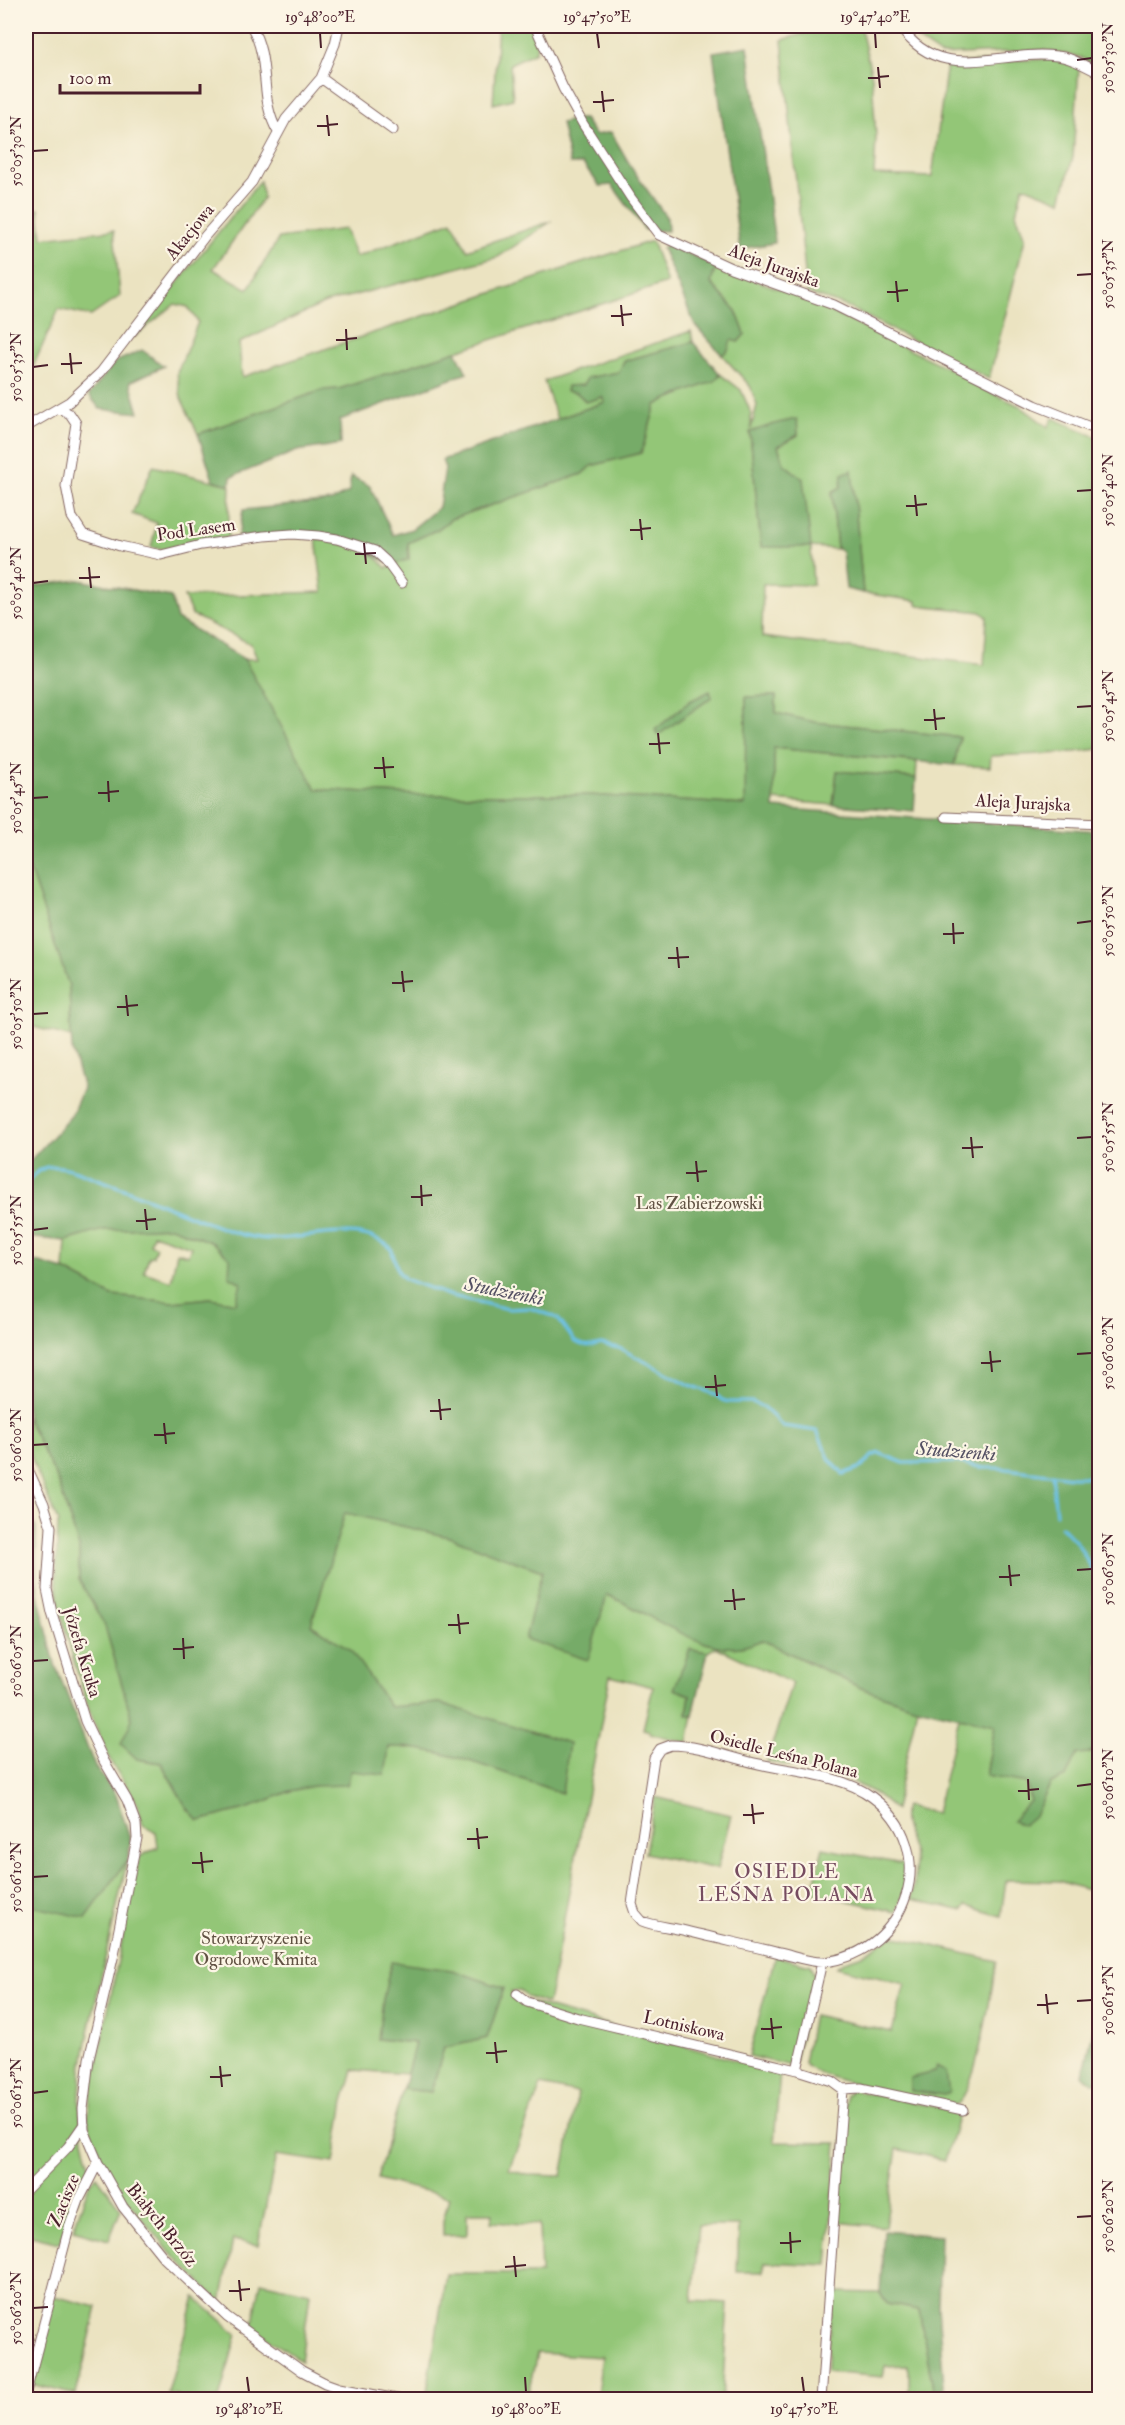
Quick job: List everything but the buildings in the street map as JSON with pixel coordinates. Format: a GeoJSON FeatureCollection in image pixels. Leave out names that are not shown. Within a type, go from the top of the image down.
{"type":"FeatureCollection","features":[{"type":"Feature","properties":{"kind":"street"},"geometry":{"type":"LineString","coordinates":[[251,26],[262,46],[269,114],[278,132]]}},
{"type":"Feature","properties":{"kind":"street","name":"Akacjowa"},"geometry":{"type":"LineString","coordinates":[[26,427],[69,402],[84,390],[108,363],[205,236],[252,182],[286,119],[321,78],[335,44],[339,26]]}},
{"type":"Feature","properties":{"kind":"street","name":"Aleja Jurajska"},"geometry":{"type":"LineString","coordinates":[[536,26],[563,88],[583,124],[631,198],[659,235],[731,268],[834,305],[1035,405],[1100,431]]}},
{"type":"Feature","properties":{"kind":"street"},"geometry":{"type":"LineString","coordinates":[[899,26],[908,38],[928,54],[943,60],[958,62],[1016,55],[1058,56],[1071,59],[1100,74]]}},
{"type":"Feature","properties":{"kind":"street"},"geometry":{"type":"LineString","coordinates":[[321,78],[393,130]]}},
{"type":"Feature","properties":{"kind":"street","name":"Pod Lasem"},"geometry":{"type":"LineString","coordinates":[[58,408],[70,414],[76,423],[66,486],[72,517],[83,534],[120,546],[161,555],[201,545],[264,536],[292,534],[318,536],[337,539],[375,551],[386,561],[402,583]]}},
{"type":"Feature","properties":{"kind":"street","name":"Aleja Jurajska"},"geometry":{"type":"LineString","coordinates":[[946,816],[1100,824]]}},
{"type":"Feature","properties":{"kind":"street","name":"Józefa Kruka"},"geometry":{"type":"LineString","coordinates":[[26,1465],[44,1504],[51,1527],[47,1589],[52,1613],[85,1721],[104,1761],[128,1800],[136,1824],[137,1842]]}},
{"type":"Feature","properties":{"kind":"street","name":"Osiedle Leśna Polana"},"geometry":{"type":"LineString","coordinates":[[679,1745],[842,1782],[873,1797],[890,1814],[904,1838],[910,1863],[909,1886],[900,1913],[889,1928],[870,1945],[858,1952],[822,1962],[647,1923],[638,1917],[633,1908],[633,1899],[654,1758],[660,1749],[679,1745]]}},
{"type":"Feature","properties":{"kind":"street","name":"Białych Brzóz"},"geometry":{"type":"LineString","coordinates":[[137,1842],[89,2059],[83,2109],[84,2124],[98,2163],[123,2207],[164,2258],[227,2317],[302,2371],[325,2383],[339,2388],[402,2400]]}},
{"type":"Feature","properties":{"kind":"street"},"geometry":{"type":"LineString","coordinates":[[797,2070],[822,1962]]}},
{"type":"Feature","properties":{"kind":"street","name":"Lotniskowa"},"geometry":{"type":"LineString","coordinates":[[517,1994],[527,2002],[578,2018],[797,2070],[832,2081],[843,2089],[861,2088],[963,2110]]}},
{"type":"Feature","properties":{"kind":"street"},"geometry":{"type":"LineString","coordinates":[[821,2400],[843,2089]]}},
{"type":"Feature","properties":{"kind":"street"},"geometry":{"type":"LineString","coordinates":[[26,2190],[68,2146],[84,2124]]}},
{"type":"Feature","properties":{"kind":"street","name":"Zacisze"},"geometry":{"type":"LineString","coordinates":[[26,2389],[69,2228],[79,2200],[98,2163]]}},
{"type":"Feature","properties":{"kind":"green space"},"geometry":{"type":"Polygon","coordinates":[[[498,26],[532,26],[537,36],[536,52],[510,64],[513,99],[493,104],[498,26]]]}},
{"type":"Feature","properties":{"kind":"green space"},"geometry":{"type":"Polygon","coordinates":[[[830,26],[859,26],[861,29],[872,77],[876,138],[874,175],[932,177],[947,63],[1051,59],[1079,66],[1073,157],[1061,201],[1023,186],[1016,213],[1025,239],[989,379],[846,306],[807,293],[782,40],[830,26]]]}},
{"type":"Feature","properties":{"kind":"green space"},"geometry":{"type":"Polygon","coordinates":[[[906,26],[1099,26],[1099,68],[1080,57],[1043,50],[940,55],[910,34],[906,26]]]}},
{"type":"Feature","properties":{"kind":"green space"},"geometry":{"type":"Polygon","coordinates":[[[748,46],[775,243],[740,249],[713,52],[748,46]]]}},
{"type":"Feature","properties":{"kind":"green space"},"geometry":{"type":"Polygon","coordinates":[[[584,119],[595,135],[611,132],[633,170],[667,218],[668,231],[645,230],[612,185],[600,186],[583,164],[570,164],[561,123],[584,119]]]}},
{"type":"Feature","properties":{"kind":"green space"},"geometry":{"type":"Polygon","coordinates":[[[260,181],[263,198],[213,269],[248,289],[279,238],[345,229],[356,257],[452,221],[467,250],[552,221],[498,257],[325,303],[239,343],[242,377],[652,241],[667,283],[339,389],[323,390],[198,434],[181,398],[177,373],[198,322],[188,307],[175,304],[133,338],[260,181]]]}},
{"type":"Feature","properties":{"kind":"green space"},"geometry":{"type":"Polygon","coordinates":[[[39,209],[42,238],[114,230],[120,296],[91,316],[59,309],[26,382],[26,210],[39,209]]]}},
{"type":"Feature","properties":{"kind":"green space"},"geometry":{"type":"Polygon","coordinates":[[[667,244],[716,266],[711,283],[736,311],[745,334],[738,342],[731,340],[728,350],[722,355],[695,325],[662,248],[667,244]]]}},
{"type":"Feature","properties":{"kind":"green space"},"geometry":{"type":"Polygon","coordinates":[[[716,266],[796,295],[973,380],[979,387],[1020,406],[1048,427],[1053,418],[1099,438],[1099,749],[1067,753],[991,756],[990,767],[954,765],[960,737],[814,722],[776,713],[776,696],[746,697],[746,805],[589,795],[418,795],[315,789],[244,659],[257,659],[251,644],[192,615],[184,597],[323,592],[316,538],[364,550],[386,568],[409,559],[408,543],[438,529],[451,519],[582,474],[591,466],[641,453],[656,405],[715,381],[720,374],[741,390],[751,413],[751,429],[757,405],[750,386],[722,355],[728,350],[731,339],[738,342],[745,334],[736,311],[711,283],[716,266]],[[797,420],[750,433],[761,547],[803,479],[784,464],[778,446],[798,435],[797,420]],[[852,471],[841,488],[832,492],[837,549],[811,547],[813,585],[763,584],[762,637],[984,665],[987,617],[981,612],[917,605],[917,601],[863,593],[852,471]],[[711,698],[690,701],[658,735],[711,698]]]}},
{"type":"Feature","properties":{"kind":"green space"},"geometry":{"type":"Polygon","coordinates":[[[691,331],[693,342],[624,361],[619,372],[588,378],[577,393],[586,402],[603,397],[605,402],[557,419],[544,381],[691,331]]]}},
{"type":"Feature","properties":{"kind":"green space"},"geometry":{"type":"Polygon","coordinates":[[[693,342],[720,374],[715,381],[656,405],[641,453],[591,466],[582,474],[451,519],[438,529],[408,543],[409,559],[393,565],[339,537],[238,537],[243,510],[332,501],[349,492],[351,476],[370,486],[393,535],[412,529],[439,507],[445,468],[442,460],[605,402],[602,397],[587,402],[577,393],[566,391],[567,386],[584,385],[587,378],[619,372],[624,361],[693,342]]]}},
{"type":"Feature","properties":{"kind":"green space"},"geometry":{"type":"Polygon","coordinates":[[[142,350],[164,366],[130,382],[139,413],[100,409],[89,395],[115,362],[142,350]]]}},
{"type":"Feature","properties":{"kind":"green space"},"geometry":{"type":"Polygon","coordinates":[[[456,351],[467,373],[340,420],[341,444],[297,451],[231,477],[230,485],[213,480],[198,434],[323,390],[339,389],[456,351]]]}},
{"type":"Feature","properties":{"kind":"green space"},"geometry":{"type":"Polygon","coordinates":[[[797,419],[798,435],[778,446],[784,464],[803,479],[811,547],[761,547],[750,432],[797,419]]]}},
{"type":"Feature","properties":{"kind":"green space"},"geometry":{"type":"Polygon","coordinates":[[[153,466],[230,485],[228,538],[191,542],[164,550],[151,547],[157,523],[132,514],[153,466]]]}},
{"type":"Feature","properties":{"kind":"green space"},"geometry":{"type":"Polygon","coordinates":[[[852,470],[863,593],[846,589],[842,551],[837,549],[832,492],[841,487],[842,474],[852,470]]]}},
{"type":"Feature","properties":{"kind":"green space","name":"Las Zabierzowski"},"geometry":{"type":"Polygon","coordinates":[[[79,580],[171,597],[177,619],[244,659],[316,789],[418,795],[589,795],[745,805],[746,697],[776,696],[776,713],[814,722],[960,737],[954,765],[774,748],[774,808],[1099,831],[1099,1752],[1077,1754],[1066,1777],[1051,1783],[1035,1815],[1023,1825],[1012,1821],[1030,1801],[1027,1783],[986,1776],[995,1725],[913,1706],[861,1688],[763,1640],[740,1647],[707,1644],[672,1629],[607,1595],[588,1660],[525,1639],[542,1571],[449,1537],[345,1513],[311,1625],[350,1649],[390,1707],[440,1703],[569,1743],[562,1793],[453,1756],[431,1751],[389,1747],[385,1775],[351,1771],[347,1785],[313,1786],[290,1791],[249,1808],[199,1821],[187,1808],[161,1763],[137,1759],[121,1744],[132,1719],[105,1626],[79,1579],[79,1547],[58,1481],[26,1416],[26,1259],[64,1270],[112,1296],[173,1302],[210,1298],[236,1303],[241,1283],[229,1276],[230,1258],[213,1243],[171,1227],[103,1230],[66,1241],[26,1237],[26,1165],[71,1116],[83,1088],[72,1051],[69,986],[26,859],[26,587],[79,580]]]}},
{"type":"Feature","properties":{"kind":"green space"},"geometry":{"type":"Polygon","coordinates":[[[710,691],[712,697],[658,735],[655,730],[690,701],[710,691]]]}},
{"type":"Feature","properties":{"kind":"green space"},"geometry":{"type":"Polygon","coordinates":[[[774,748],[917,762],[916,778],[837,771],[833,805],[773,800],[774,748]]]}},
{"type":"Feature","properties":{"kind":"green space"},"geometry":{"type":"Polygon","coordinates":[[[837,771],[916,778],[914,811],[833,805],[837,771]]]}},
{"type":"Feature","properties":{"kind":"green space"},"geometry":{"type":"Polygon","coordinates":[[[26,859],[69,986],[71,1037],[26,1025],[26,859]]]}},
{"type":"Feature","properties":{"kind":"green space"},"geometry":{"type":"Polygon","coordinates":[[[171,1227],[213,1243],[230,1258],[242,1283],[236,1303],[210,1298],[173,1302],[112,1296],[64,1270],[66,1241],[103,1230],[171,1227]],[[153,1234],[150,1244],[156,1247],[153,1256],[149,1257],[144,1272],[171,1281],[177,1252],[188,1255],[191,1247],[153,1234]]]}},
{"type":"Feature","properties":{"kind":"green space","name":"Stowarzyszenie Ogrodowe Kmita"},"geometry":{"type":"Polygon","coordinates":[[[26,1416],[58,1481],[79,1547],[79,1579],[105,1626],[132,1719],[137,1759],[161,1763],[187,1808],[199,1821],[249,1808],[351,1770],[384,1775],[389,1747],[453,1756],[561,1793],[440,1703],[390,1707],[350,1650],[311,1625],[345,1512],[449,1537],[542,1571],[526,1639],[607,1595],[690,1637],[724,1647],[746,1646],[762,1640],[861,1688],[917,1707],[895,1810],[876,1794],[853,1782],[767,1761],[792,1683],[716,1647],[708,1652],[690,1649],[675,1688],[690,1695],[687,1714],[693,1715],[688,1743],[643,1729],[653,1687],[610,1676],[548,2004],[527,1997],[520,1990],[511,1991],[518,1999],[780,2073],[774,2142],[837,2143],[828,2265],[765,2262],[763,2272],[737,2272],[739,2226],[699,2226],[692,2301],[728,2303],[722,2399],[610,2399],[597,2394],[602,2357],[537,2353],[527,2399],[431,2400],[426,2398],[446,2274],[541,2274],[539,2225],[491,2222],[493,2213],[467,2213],[467,2235],[443,2236],[443,2221],[449,2197],[377,2179],[403,2089],[431,2092],[444,2048],[487,2038],[504,1988],[452,1970],[378,2039],[415,2043],[407,2074],[353,2070],[344,2101],[334,2163],[276,2155],[258,2245],[233,2240],[221,2302],[173,2256],[111,2180],[89,2127],[91,2094],[139,1857],[158,1847],[156,1832],[143,1825],[137,1802],[112,1764],[91,1716],[59,1606],[56,1578],[58,1522],[26,1445],[26,1416]],[[541,2085],[509,2169],[526,2175],[562,2176],[578,2093],[541,2085]]]}},
{"type":"Feature","properties":{"kind":"green space"},"geometry":{"type":"Polygon","coordinates":[[[26,1501],[36,1528],[38,1594],[55,1664],[95,1767],[116,1795],[131,1842],[127,1861],[86,1918],[27,1905],[26,1910],[26,1501]]]}},
{"type":"Feature","properties":{"kind":"green space"},"geometry":{"type":"Polygon","coordinates":[[[690,1649],[708,1652],[693,1715],[687,1715],[690,1695],[674,1689],[690,1649]]]}},
{"type":"Feature","properties":{"kind":"green space"},"geometry":{"type":"Polygon","coordinates":[[[959,1717],[995,1725],[986,1776],[1027,1782],[1035,1815],[1051,1783],[1066,1777],[1077,1753],[1099,1752],[1100,1883],[1097,1893],[1059,1881],[1006,1880],[1001,1916],[966,1906],[963,1911],[911,1899],[915,1867],[904,1820],[905,1806],[936,1813],[959,1717]]]}},
{"type":"Feature","properties":{"kind":"green space"},"geometry":{"type":"Polygon","coordinates":[[[655,1797],[731,1815],[717,1869],[645,1853],[655,1797]]]}},
{"type":"Feature","properties":{"kind":"green space"},"geometry":{"type":"Polygon","coordinates":[[[823,1848],[907,1865],[905,1890],[896,1912],[812,1892],[823,1848]]]}},
{"type":"Feature","properties":{"kind":"green space"},"geometry":{"type":"Polygon","coordinates":[[[127,1861],[84,2055],[81,2078],[81,2124],[92,2170],[74,2205],[60,2243],[26,2235],[27,1904],[86,1918],[127,1861]]]}},
{"type":"Feature","properties":{"kind":"green space"},"geometry":{"type":"Polygon","coordinates":[[[892,1936],[997,1961],[978,2057],[972,2076],[958,2104],[950,2105],[847,2082],[827,2076],[804,2063],[813,2015],[892,2032],[905,1984],[836,1967],[862,1955],[892,1936]]]}},
{"type":"Feature","properties":{"kind":"green space"},"geometry":{"type":"Polygon","coordinates":[[[775,1956],[810,1965],[815,1976],[794,2064],[791,2066],[749,2056],[775,1956]]]}},
{"type":"Feature","properties":{"kind":"green space"},"geometry":{"type":"Polygon","coordinates":[[[391,1962],[452,1970],[504,1988],[487,2038],[444,2048],[431,2092],[403,2089],[415,2043],[378,2039],[391,1962]]]}},
{"type":"Feature","properties":{"kind":"green space"},"geometry":{"type":"Polygon","coordinates":[[[1099,2005],[1099,2082],[1093,2083],[1083,2075],[1099,2005]]]}},
{"type":"Feature","properties":{"kind":"green space"},"geometry":{"type":"Polygon","coordinates":[[[936,2066],[946,2071],[949,2093],[944,2095],[910,2091],[910,2078],[934,2072],[936,2066]]]}},
{"type":"Feature","properties":{"kind":"green space"},"geometry":{"type":"Polygon","coordinates":[[[852,2090],[955,2111],[958,2118],[945,2160],[897,2149],[885,2227],[837,2222],[846,2095],[852,2090]]]}},
{"type":"Feature","properties":{"kind":"green space"},"geometry":{"type":"Polygon","coordinates":[[[97,2176],[121,2209],[109,2240],[73,2230],[90,2182],[97,2176]]]}},
{"type":"Feature","properties":{"kind":"green space"},"geometry":{"type":"Polygon","coordinates":[[[884,2231],[940,2236],[938,2307],[945,2399],[909,2399],[909,2394],[934,2394],[919,2310],[887,2304],[880,2293],[884,2231]]]}},
{"type":"Feature","properties":{"kind":"green space"},"geometry":{"type":"Polygon","coordinates":[[[261,2282],[310,2293],[301,2361],[252,2327],[261,2282]]]}},
{"type":"Feature","properties":{"kind":"green space"},"geometry":{"type":"Polygon","coordinates":[[[833,2292],[880,2293],[887,2304],[919,2310],[934,2394],[909,2394],[909,2365],[885,2366],[883,2377],[826,2372],[833,2292]]]}},
{"type":"Feature","properties":{"kind":"green space"},"geometry":{"type":"Polygon","coordinates":[[[54,2296],[97,2307],[76,2395],[31,2384],[54,2296]]]}},
{"type":"Feature","properties":{"kind":"green space"},"geometry":{"type":"Polygon","coordinates":[[[195,2297],[237,2334],[219,2399],[191,2399],[168,2393],[195,2297]]]}},
{"type":"Feature","properties":{"kind":"waterway","name":"Studzienki"},"geometry":{"type":"LineString","coordinates":[[26,1184],[44,1168],[53,1166],[66,1168],[250,1236],[282,1239],[348,1233],[378,1239],[391,1248],[398,1271],[405,1279],[448,1295],[508,1309],[530,1308],[553,1316],[559,1320],[575,1342],[583,1345],[601,1344],[619,1348],[690,1385],[715,1394],[722,1400],[752,1402],[763,1407],[783,1426],[817,1431],[830,1460],[843,1474],[862,1467],[872,1456],[879,1453],[904,1463],[957,1462],[984,1468],[1073,1477],[1100,1477]]}},
{"type":"Feature","properties":{"kind":"waterway"},"geometry":{"type":"LineString","coordinates":[[1052,1474],[1056,1514]]}},
{"type":"Feature","properties":{"kind":"waterway"},"geometry":{"type":"LineString","coordinates":[[1061,1526],[1078,1544],[1100,1583]]}},
{"type":"Feature","properties":{"kind":"district","name":"OSIEDLE LEŚNA POLANA"},"geometry":{"type":"Point","coordinates":[787,1882]}}]}
